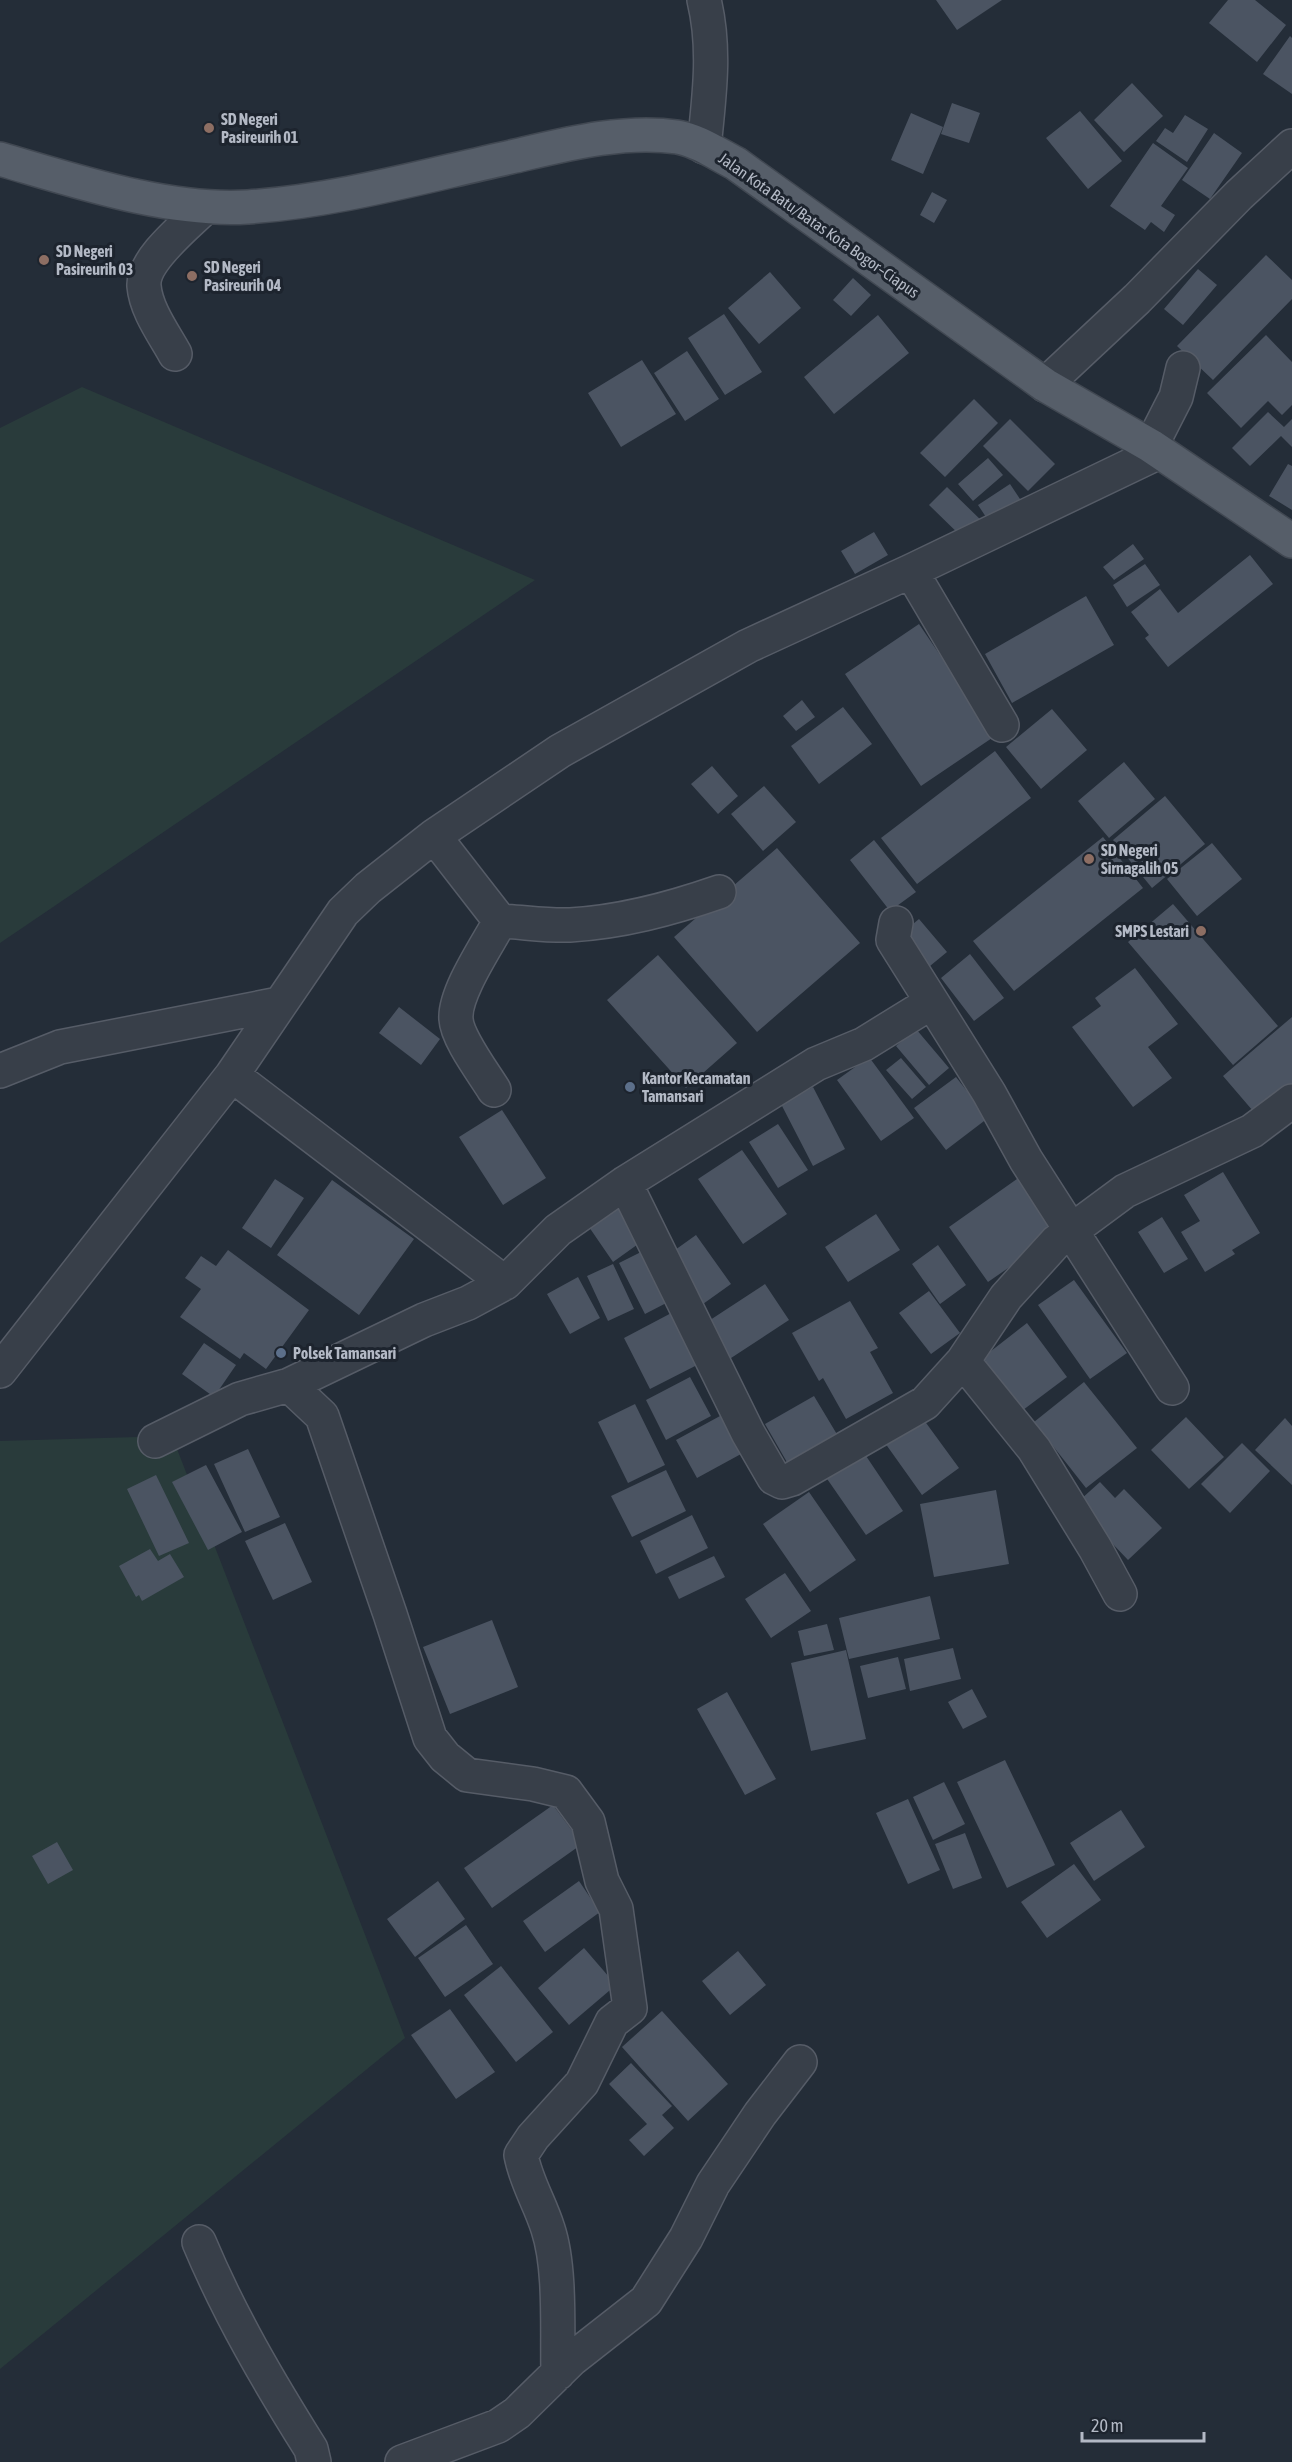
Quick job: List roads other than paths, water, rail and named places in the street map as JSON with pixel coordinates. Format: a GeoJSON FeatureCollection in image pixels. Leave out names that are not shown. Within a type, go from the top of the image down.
{"type":"FeatureCollection","features":[{"type":"Feature","properties":{"kind":"main road","name":"Jalan Kota Batu/Batas Kota Bogor–Ciapus"},"geometry":{"type":"LineString","coordinates":[[0,159],[95,187],[205,207],[245,207],[315,200],[562,145],[643,135],[679,137],[735,163],[1045,385],[1155,449],[1292,541]]}},
{"type":"Feature","properties":{"kind":"street"},"geometry":{"type":"LineString","coordinates":[[704,0],[711,39],[711,69],[704,147]]}},
{"type":"Feature","properties":{"kind":"street"},"geometry":{"type":"LineString","coordinates":[[1045,385],[1137,300],[1239,195],[1292,146]]}},
{"type":"Feature","properties":{"kind":"street"},"geometry":{"type":"LineString","coordinates":[[175,354],[150,309],[144,287],[145,274],[153,260],[205,207]]}},
{"type":"Feature","properties":{"kind":"street"},"geometry":{"type":"LineString","coordinates":[[0,1371],[232,1075],[343,912],[368,888],[434,836],[560,751],[747,646],[911,571],[1155,449],[1176,398],[1183,368]]}},
{"type":"Feature","properties":{"kind":"street"},"geometry":{"type":"LineString","coordinates":[[911,571],[1002,725]]}},
{"type":"Feature","properties":{"kind":"street"},"geometry":{"type":"LineString","coordinates":[[434,836],[500,921],[568,925],[618,919],[655,914],[719,892]]}},
{"type":"Feature","properties":{"kind":"street"},"geometry":{"type":"LineString","coordinates":[[494,1089],[460,1033],[456,1019],[460,998],[500,921]]}},
{"type":"Feature","properties":{"kind":"street"},"geometry":{"type":"LineString","coordinates":[[896,923],[893,940],[989,1093],[1026,1160],[1172,1388]]}},
{"type":"Feature","properties":{"kind":"street"},"geometry":{"type":"LineString","coordinates":[[155,1441],[240,1399],[289,1385],[424,1320],[468,1303],[505,1283],[558,1230],[625,1183],[816,1064],[864,1044],[932,1002]]}},
{"type":"Feature","properties":{"kind":"street"},"geometry":{"type":"LineString","coordinates":[[0,1071],[60,1047],[279,1004]]}},
{"type":"Feature","properties":{"kind":"street"},"geometry":{"type":"LineString","coordinates":[[232,1075],[505,1283]]}},
{"type":"Feature","properties":{"kind":"street"},"geometry":{"type":"LineString","coordinates":[[625,1183],[748,1433],[777,1481],[792,1479],[925,1403],[963,1361],[1012,1290],[1056,1242],[1072,1230],[1125,1191],[1252,1131],[1292,1101]]}},
{"type":"Feature","properties":{"kind":"street"},"geometry":{"type":"LineString","coordinates":[[963,1361],[1034,1449],[1095,1548],[1120,1594]]}},
{"type":"Feature","properties":{"kind":"street"},"geometry":{"type":"LineString","coordinates":[[289,1385],[322,1416],[430,1738],[445,1757],[467,1775],[566,1791],[588,1822],[602,1881],[616,1909],[630,2008],[612,2022],[582,2083],[533,2137],[521,2155],[526,2177],[549,2230],[557,2297],[558,2373]]}},
{"type":"Feature","properties":{"kind":"street"},"geometry":{"type":"LineString","coordinates":[[402,2462],[498,2426],[646,2301],[686,2238],[713,2184],[800,2062]]}},
{"type":"Feature","properties":{"kind":"street"},"geometry":{"type":"LineString","coordinates":[[199,2242],[223,2301],[264,2374],[311,2449],[314,2462]]}},
{"type":"Feature","properties":{"kind":"place","name":"SD Negeri Pasireurih 01"},"geometry":{"type":"Point","coordinates":[209,128]}},
{"type":"Feature","properties":{"kind":"place","name":"SD Negeri Pasireurih 03"},"geometry":{"type":"Point","coordinates":[44,260]}},
{"type":"Feature","properties":{"kind":"place","name":"SD Negeri Pasireurih 04"},"geometry":{"type":"Point","coordinates":[192,276]}},
{"type":"Feature","properties":{"kind":"place","name":"SD Negeri Sirnagalih 05"},"geometry":{"type":"Point","coordinates":[1089,859]}},
{"type":"Feature","properties":{"kind":"place","name":"SMPS Lestari"},"geometry":{"type":"Point","coordinates":[1201,931]}},
{"type":"Feature","properties":{"kind":"place","name":"Kantor Kecamatan Tamansari"},"geometry":{"type":"Point","coordinates":[630,1087]}},
{"type":"Feature","properties":{"kind":"place","name":"Polsek Tamansari"},"geometry":{"type":"Point","coordinates":[281,1353]}}]}
